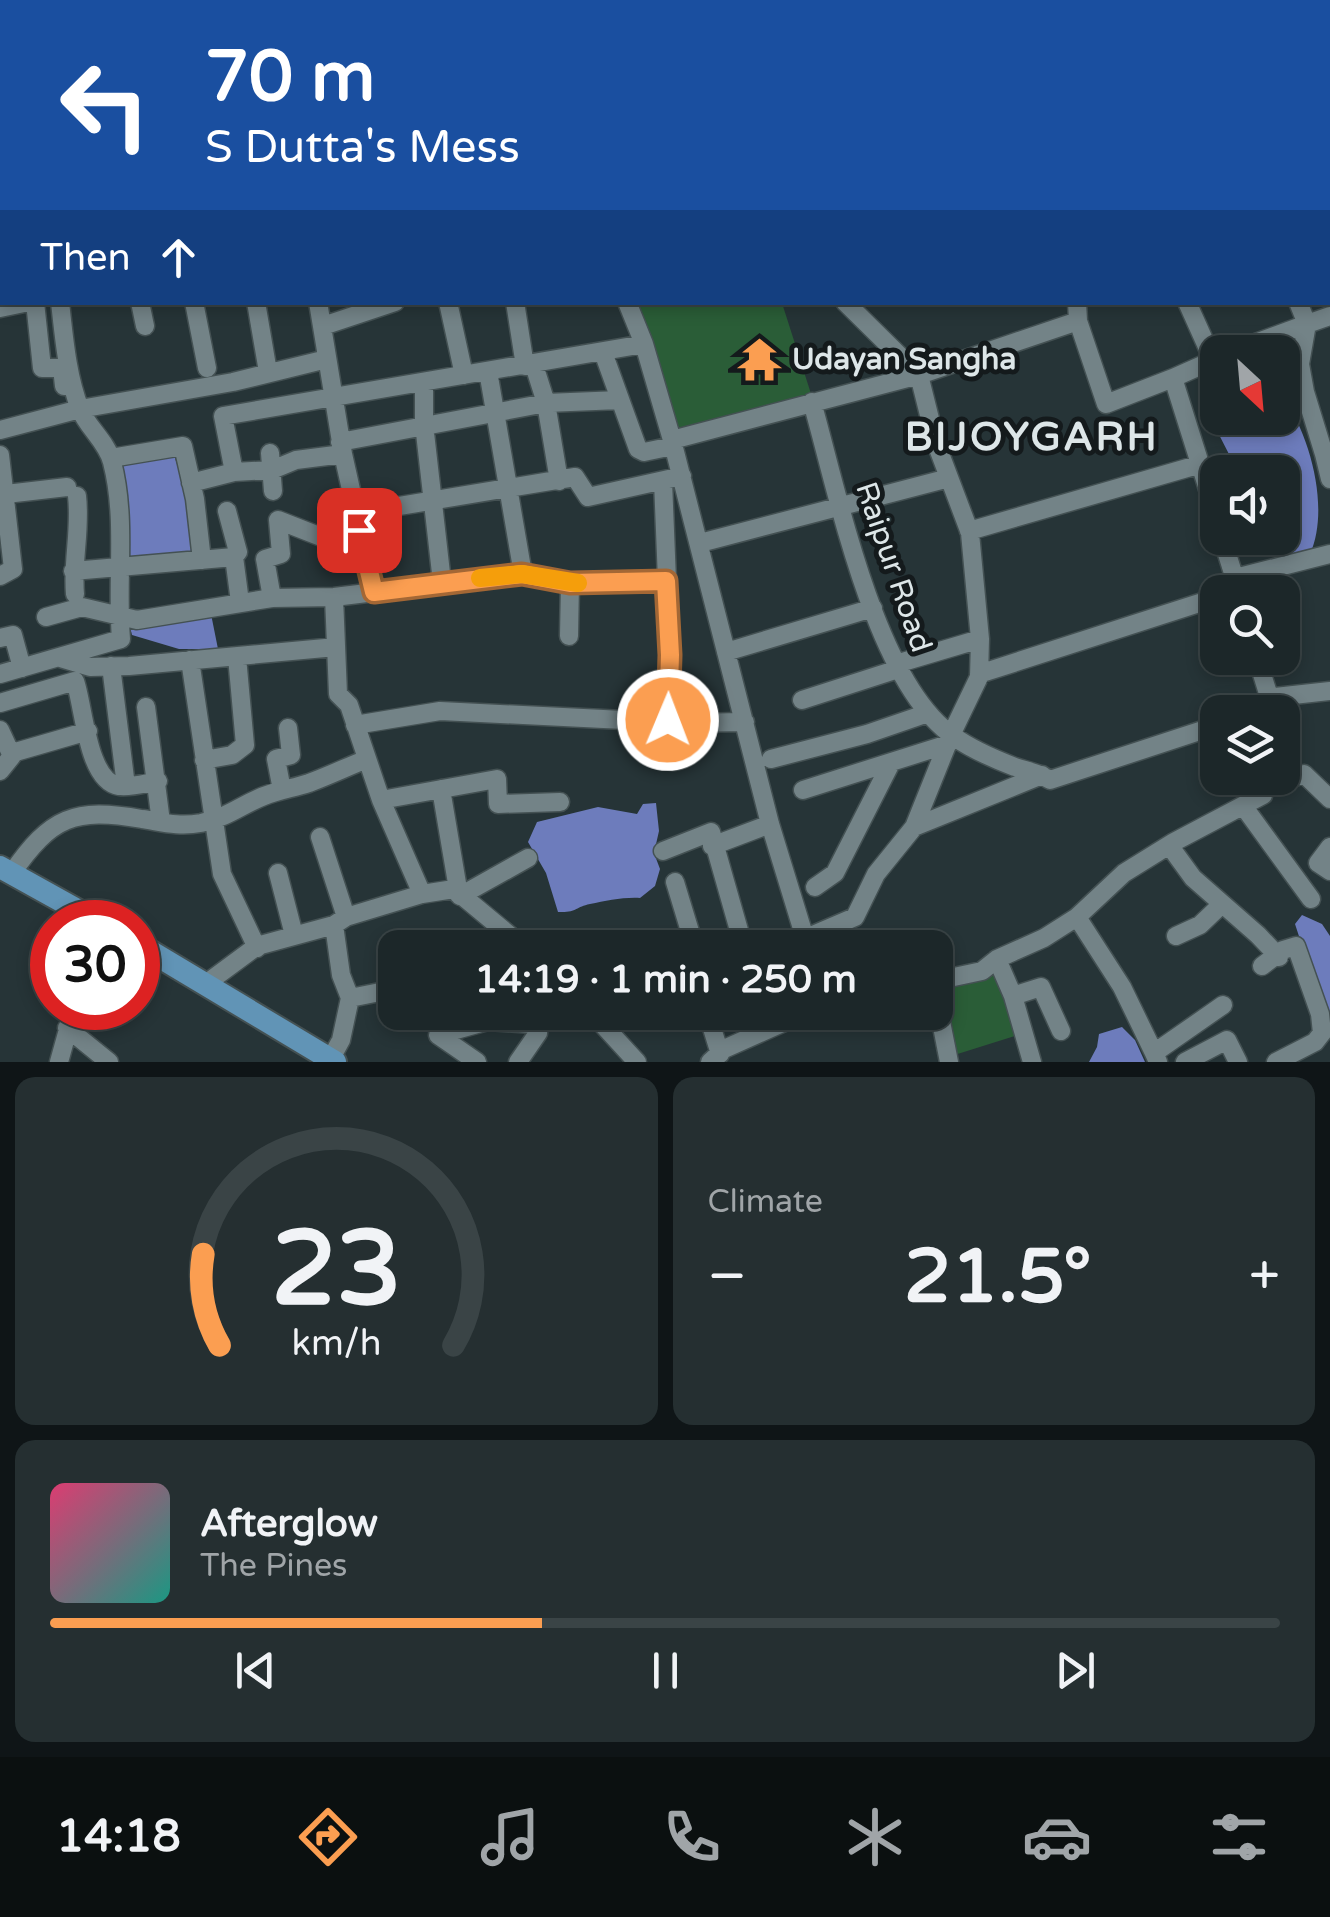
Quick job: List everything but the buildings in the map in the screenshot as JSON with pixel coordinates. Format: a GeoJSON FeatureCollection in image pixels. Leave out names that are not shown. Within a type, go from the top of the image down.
{"type":"FeatureCollection","features":[{"type":"Feature","properties":{"kind":"main road"},"geometry":{"type":"LineString","coordinates":[[6,870],[60,900]]}},
{"type":"Feature","properties":{"kind":"main road"},"geometry":{"type":"LineString","coordinates":[[160,957],[332,1061]]}},
{"type":"Feature","properties":{"kind":"street"},"geometry":{"type":"LineString","coordinates":[[0,674],[114,643],[120,638],[122,568],[111,458],[74,411],[62,368],[42,368],[32,305]]}},
{"type":"Feature","properties":{"kind":"street"},"geometry":{"type":"LineString","coordinates":[[60,305],[74,411]]}},
{"type":"Feature","properties":{"kind":"street"},"geometry":{"type":"LineString","coordinates":[[141,305],[145,326]]}},
{"type":"Feature","properties":{"kind":"street"},"geometry":{"type":"LineString","coordinates":[[195,305],[207,368]]}},
{"type":"Feature","properties":{"kind":"street"},"geometry":{"type":"LineString","coordinates":[[257,305],[268,372]]}},
{"type":"Feature","properties":{"kind":"street"},"geometry":{"type":"LineString","coordinates":[[318,305],[342,448],[374,592]]}},
{"type":"Feature","properties":{"kind":"street"},"geometry":{"type":"LineString","coordinates":[[322,326],[381,305]]}},
{"type":"Feature","properties":{"kind":"street"},"geometry":{"type":"LineString","coordinates":[[449,305],[464,375]]}},
{"type":"Feature","properties":{"kind":"street"},"geometry":{"type":"LineString","coordinates":[[516,305],[530,366],[546,402],[559,481]]}},
{"type":"Feature","properties":{"kind":"street"},"geometry":{"type":"LineString","coordinates":[[628,305],[644,344],[682,476],[770,824],[803,930]]}},
{"type":"Feature","properties":{"kind":"street"},"geometry":{"type":"LineString","coordinates":[[831,930],[855,917],[876,874],[914,827],[979,674],[980,639],[969,531],[936,443],[918,374],[848,305]]}},
{"type":"Feature","properties":{"kind":"street"},"geometry":{"type":"LineString","coordinates":[[1188,305],[1203,335]]}},
{"type":"Feature","properties":{"kind":"street"},"geometry":{"type":"LineString","coordinates":[[1299,305],[1307,324],[1300,364],[1304,392],[1327,454],[1330,480]]}},
{"type":"Feature","properties":{"kind":"street"},"geometry":{"type":"LineString","coordinates":[[604,352],[641,452],[918,374],[1073,309],[1106,404],[1200,366]]}},
{"type":"Feature","properties":{"kind":"street"},"geometry":{"type":"LineString","coordinates":[[1277,335],[1330,316]]}},
{"type":"Feature","properties":{"kind":"street"},"geometry":{"type":"LineString","coordinates":[[234,472],[223,416],[644,344]]}},
{"type":"Feature","properties":{"kind":"street"},"geometry":{"type":"LineString","coordinates":[[0,430],[327,359]]}},
{"type":"Feature","properties":{"kind":"street"},"geometry":{"type":"LineString","coordinates":[[488,371],[522,574]]}},
{"type":"Feature","properties":{"kind":"street"},"geometry":{"type":"LineString","coordinates":[[969,531],[1200,464],[1173,378]]}},
{"type":"Feature","properties":{"kind":"street"},"geometry":{"type":"LineString","coordinates":[[424,382],[424,424],[442,582]]}},
{"type":"Feature","properties":{"kind":"street"},"geometry":{"type":"LineString","coordinates":[[191,483],[271,461],[296,460],[424,424],[546,402],[620,400]]}},
{"type":"Feature","properties":{"kind":"street","name":"Raipur Road"},"geometry":{"type":"LineString","coordinates":[[812,402],[874,608],[896,664],[950,740],[1042,775]]}},
{"type":"Feature","properties":{"kind":"street"},"geometry":{"type":"LineString","coordinates":[[111,458],[183,446],[202,560]]}},
{"type":"Feature","properties":{"kind":"street"},"geometry":{"type":"LineString","coordinates":[[0,455],[6,494],[3,525],[13,570],[0,576]]}},
{"type":"Feature","properties":{"kind":"street"},"geometry":{"type":"LineString","coordinates":[[271,461],[273,491]]}},
{"type":"Feature","properties":{"kind":"street"},"geometry":{"type":"LineString","coordinates":[[272,598],[266,559],[281,554],[278,520],[324,538],[358,521],[433,501],[507,488],[577,478],[588,498],[682,476]]}},
{"type":"Feature","properties":{"kind":"street"},"geometry":{"type":"LineString","coordinates":[[700,543],[949,478]]}},
{"type":"Feature","properties":{"kind":"street"},"geometry":{"type":"LineString","coordinates":[[663,481],[670,655],[668,720]]}},
{"type":"Feature","properties":{"kind":"street"},"geometry":{"type":"LineString","coordinates":[[6,494],[72,492],[79,528],[74,594]]}},
{"type":"Feature","properties":{"kind":"street"},"geometry":{"type":"LineString","coordinates":[[73,570],[234,557],[238,552],[227,511]]}},
{"type":"Feature","properties":{"kind":"street"},"geometry":{"type":"LineString","coordinates":[[1272,575],[1330,554]]}},
{"type":"Feature","properties":{"kind":"street"},"geometry":{"type":"LineString","coordinates":[[234,557],[240,602]]}},
{"type":"Feature","properties":{"kind":"street"},"geometry":{"type":"LineString","coordinates":[[46,617],[82,607],[137,620],[272,598],[334,597],[522,574],[570,583],[666,581]]}},
{"type":"Feature","properties":{"kind":"street"},"geometry":{"type":"LineString","coordinates":[[569,636],[570,583]]}},
{"type":"Feature","properties":{"kind":"street"},"geometry":{"type":"LineString","coordinates":[[334,597],[338,694],[347,700],[381,800],[422,894]]}},
{"type":"Feature","properties":{"kind":"street"},"geometry":{"type":"LineString","coordinates":[[979,674],[1200,602]]}},
{"type":"Feature","properties":{"kind":"street"},"geometry":{"type":"LineString","coordinates":[[726,652],[874,608]]}},
{"type":"Feature","properties":{"kind":"street"},"geometry":{"type":"LineString","coordinates":[[0,638],[13,635],[22,668]]}},
{"type":"Feature","properties":{"kind":"street"},"geometry":{"type":"LineString","coordinates":[[802,700],[892,671],[896,664],[980,639]]}},
{"type":"Feature","properties":{"kind":"street"},"geometry":{"type":"LineString","coordinates":[[60,658],[90,667],[336,647]]}},
{"type":"Feature","properties":{"kind":"street"},"geometry":{"type":"LineString","coordinates":[[204,760],[232,755],[245,745],[237,657]]}},
{"type":"Feature","properties":{"kind":"street"},"geometry":{"type":"LineString","coordinates":[[190,660],[222,874],[257,948]]}},
{"type":"Feature","properties":{"kind":"street"},"geometry":{"type":"LineString","coordinates":[[112,666],[126,786]]}},
{"type":"Feature","properties":{"kind":"street"},"geometry":{"type":"LineString","coordinates":[[0,703],[75,681],[95,764],[107,782],[126,786],[158,781]]}},
{"type":"Feature","properties":{"kind":"street"},"geometry":{"type":"LineString","coordinates":[[1300,696],[1329,694]]}},
{"type":"Feature","properties":{"kind":"street"},"geometry":{"type":"LineString","coordinates":[[146,708],[161,822]]}},
{"type":"Feature","properties":{"kind":"street"},"geometry":{"type":"LineString","coordinates":[[356,725],[440,711],[684,723],[745,722]]}},
{"type":"Feature","properties":{"kind":"street"},"geometry":{"type":"LineString","coordinates":[[771,759],[867,734],[928,713]]}},
{"type":"Feature","properties":{"kind":"street"},"geometry":{"type":"LineString","coordinates":[[282,790],[276,758],[291,755],[288,728]]}},
{"type":"Feature","properties":{"kind":"street"},"geometry":{"type":"LineString","coordinates":[[0,730],[12,754],[0,771]]}},
{"type":"Feature","properties":{"kind":"street"},"geometry":{"type":"LineString","coordinates":[[12,754],[88,731]]}},
{"type":"Feature","properties":{"kind":"street"},"geometry":{"type":"LineString","coordinates":[[914,827],[1042,775],[1050,780],[1200,731]]}},
{"type":"Feature","properties":{"kind":"street"},"geometry":{"type":"LineString","coordinates":[[804,790],[950,740]]}},
{"type":"Feature","properties":{"kind":"street"},"geometry":{"type":"LineString","coordinates":[[6,870],[61,820],[90,814],[120,814],[197,824],[232,814],[260,798],[366,760]]}},
{"type":"Feature","properties":{"kind":"street"},"geometry":{"type":"LineString","coordinates":[[815,887],[835,873],[891,762]]}},
{"type":"Feature","properties":{"kind":"street"},"geometry":{"type":"LineString","coordinates":[[1300,775],[1304,774],[1330,799]]}},
{"type":"Feature","properties":{"kind":"street"},"geometry":{"type":"LineString","coordinates":[[381,800],[497,778],[498,804],[560,802]]}},
{"type":"Feature","properties":{"kind":"street"},"geometry":{"type":"LineString","coordinates":[[441,789],[460,896]]}},
{"type":"Feature","properties":{"kind":"street"},"geometry":{"type":"LineString","coordinates":[[953,977],[982,971],[996,959],[1044,938],[1077,917],[1124,873],[1262,795]]}},
{"type":"Feature","properties":{"kind":"street"},"geometry":{"type":"LineString","coordinates":[[1244,807],[1312,899]]}},
{"type":"Feature","properties":{"kind":"street"},"geometry":{"type":"LineString","coordinates":[[712,846],[770,824]]}},
{"type":"Feature","properties":{"kind":"street"},"geometry":{"type":"LineString","coordinates":[[663,851],[711,832],[738,930]]}},
{"type":"Feature","properties":{"kind":"street"},"geometry":{"type":"LineString","coordinates":[[320,837],[340,921],[341,975],[350,998],[332,1061]]}},
{"type":"Feature","properties":{"kind":"street"},"geometry":{"type":"LineString","coordinates":[[1169,845],[1193,878],[1273,959],[1296,946],[1320,1014],[1322,1032],[1315,1042],[1276,1062]]}},
{"type":"Feature","properties":{"kind":"street"},"geometry":{"type":"LineString","coordinates":[[1330,848],[1318,863],[1330,871]]}},
{"type":"Feature","properties":{"kind":"street"},"geometry":{"type":"LineString","coordinates":[[460,896],[528,858]]}},
{"type":"Feature","properties":{"kind":"street"},"geometry":{"type":"LineString","coordinates":[[278,873],[294,935]]}},
{"type":"Feature","properties":{"kind":"street"},"geometry":{"type":"LineString","coordinates":[[675,882],[690,930]]}},
{"type":"Feature","properties":{"kind":"street"},"geometry":{"type":"LineString","coordinates":[[207,984],[257,948],[422,894],[454,889],[502,930]]}},
{"type":"Feature","properties":{"kind":"street"},"geometry":{"type":"LineString","coordinates":[[1176,936],[1200,926],[1222,904]]}},
{"type":"Feature","properties":{"kind":"street"},"geometry":{"type":"LineString","coordinates":[[1077,917],[1122,987],[1156,1057],[1223,1005]]}},
{"type":"Feature","properties":{"kind":"street"},"geometry":{"type":"LineString","coordinates":[[996,959],[1013,996],[1032,1062]]}},
{"type":"Feature","properties":{"kind":"street"},"geometry":{"type":"LineString","coordinates":[[1013,996],[1041,988],[1061,1031]]}},
{"type":"Feature","properties":{"kind":"street"},"geometry":{"type":"LineString","coordinates":[[350,998],[378,992]]}},
{"type":"Feature","properties":{"kind":"street"},"geometry":{"type":"LineString","coordinates":[[57,1061],[66,1030]]}},
{"type":"Feature","properties":{"kind":"street"},"geometry":{"type":"LineString","coordinates":[[69,1030],[109,1062]]}},
{"type":"Feature","properties":{"kind":"street"},"geometry":{"type":"LineString","coordinates":[[455,1030],[438,1034],[449,1055],[477,1062]]}},
{"type":"Feature","properties":{"kind":"street"},"geometry":{"type":"LineString","coordinates":[[518,1062],[536,1030]]}},
{"type":"Feature","properties":{"kind":"street"},"geometry":{"type":"LineString","coordinates":[[608,1030],[637,1062]]}},
{"type":"Feature","properties":{"kind":"street"},"geometry":{"type":"LineString","coordinates":[[711,1030],[717,1059]]}},
{"type":"Feature","properties":{"kind":"street"},"geometry":{"type":"LineString","coordinates":[[717,1059],[724,1049],[766,1030]]}},
{"type":"Feature","properties":{"kind":"street"},"geometry":{"type":"LineString","coordinates":[[943,1030],[950,1062]]}},
{"type":"Feature","properties":{"kind":"street"},"geometry":{"type":"LineString","coordinates":[[1184,1062],[1227,1040],[1238,1062]]}},
{"type":"Feature","properties":{"kind":"street"},"geometry":{"type":"LineString","coordinates":[[1315,1042],[1318,1062]]}},
{"type":"Feature","properties":{"kind":"green space"},"geometry":{"type":"Polygon","coordinates":[[[631,305],[783,305],[813,400],[671,436],[631,305]]]}},
{"type":"Feature","properties":{"kind":"green space"},"geometry":{"type":"Polygon","coordinates":[[[995,967],[1021,1034],[948,1057],[944,1030],[953,1030],[953,980],[995,967]]]}},
{"type":"Feature","properties":{"kind":"water"},"geometry":{"type":"Polygon","coordinates":[[[1300,428],[1318,495],[1316,536],[1310,554],[1276,559],[1273,555],[1300,555],[1300,455],[1229,455],[1219,435],[1300,435],[1300,428]]]}},
{"type":"Feature","properties":{"kind":"water"},"geometry":{"type":"Polygon","coordinates":[[[174,455],[186,492],[195,551],[149,563],[133,562],[126,548],[115,482],[123,460],[174,455]]]}},
{"type":"Feature","properties":{"kind":"water"},"geometry":{"type":"Polygon","coordinates":[[[211,614],[218,649],[179,649],[132,635],[129,623],[211,614]]]}},
{"type":"Feature","properties":{"kind":"water"},"geometry":{"type":"Polygon","coordinates":[[[656,803],[659,831],[654,853],[660,869],[655,886],[640,898],[558,912],[546,873],[528,842],[537,822],[598,807],[637,814],[643,804],[656,803]]]}},
{"type":"Feature","properties":{"kind":"water"},"geometry":{"type":"Polygon","coordinates":[[[1302,915],[1322,924],[1330,936],[1330,1018],[1324,1013],[1295,924],[1302,915]]]}},
{"type":"Feature","properties":{"kind":"water"},"geometry":{"type":"Polygon","coordinates":[[[1122,1027],[1135,1040],[1145,1062],[1089,1062],[1099,1034],[1122,1027]]]}},
{"type":"Feature","properties":{"kind":"slow traffic"},"geometry":{"type":"LineString","coordinates":[[480,578],[522,574],[578,583]]}},
{"type":"Feature","properties":{"kind":"place","name":"Udayan Sangha"},"geometry":{"type":"Point","coordinates":[759,359]}},
{"type":"Feature","properties":{"kind":"district","name":"BIJOYGARH"},"geometry":{"type":"Point","coordinates":[1032,436]}},
{"type":"Feature","properties":{"kind":"route"},"geometry":{"type":"LineString","coordinates":[[359,530],[374,592],[522,574],[570,583],[666,581],[668,720]]}}]}
